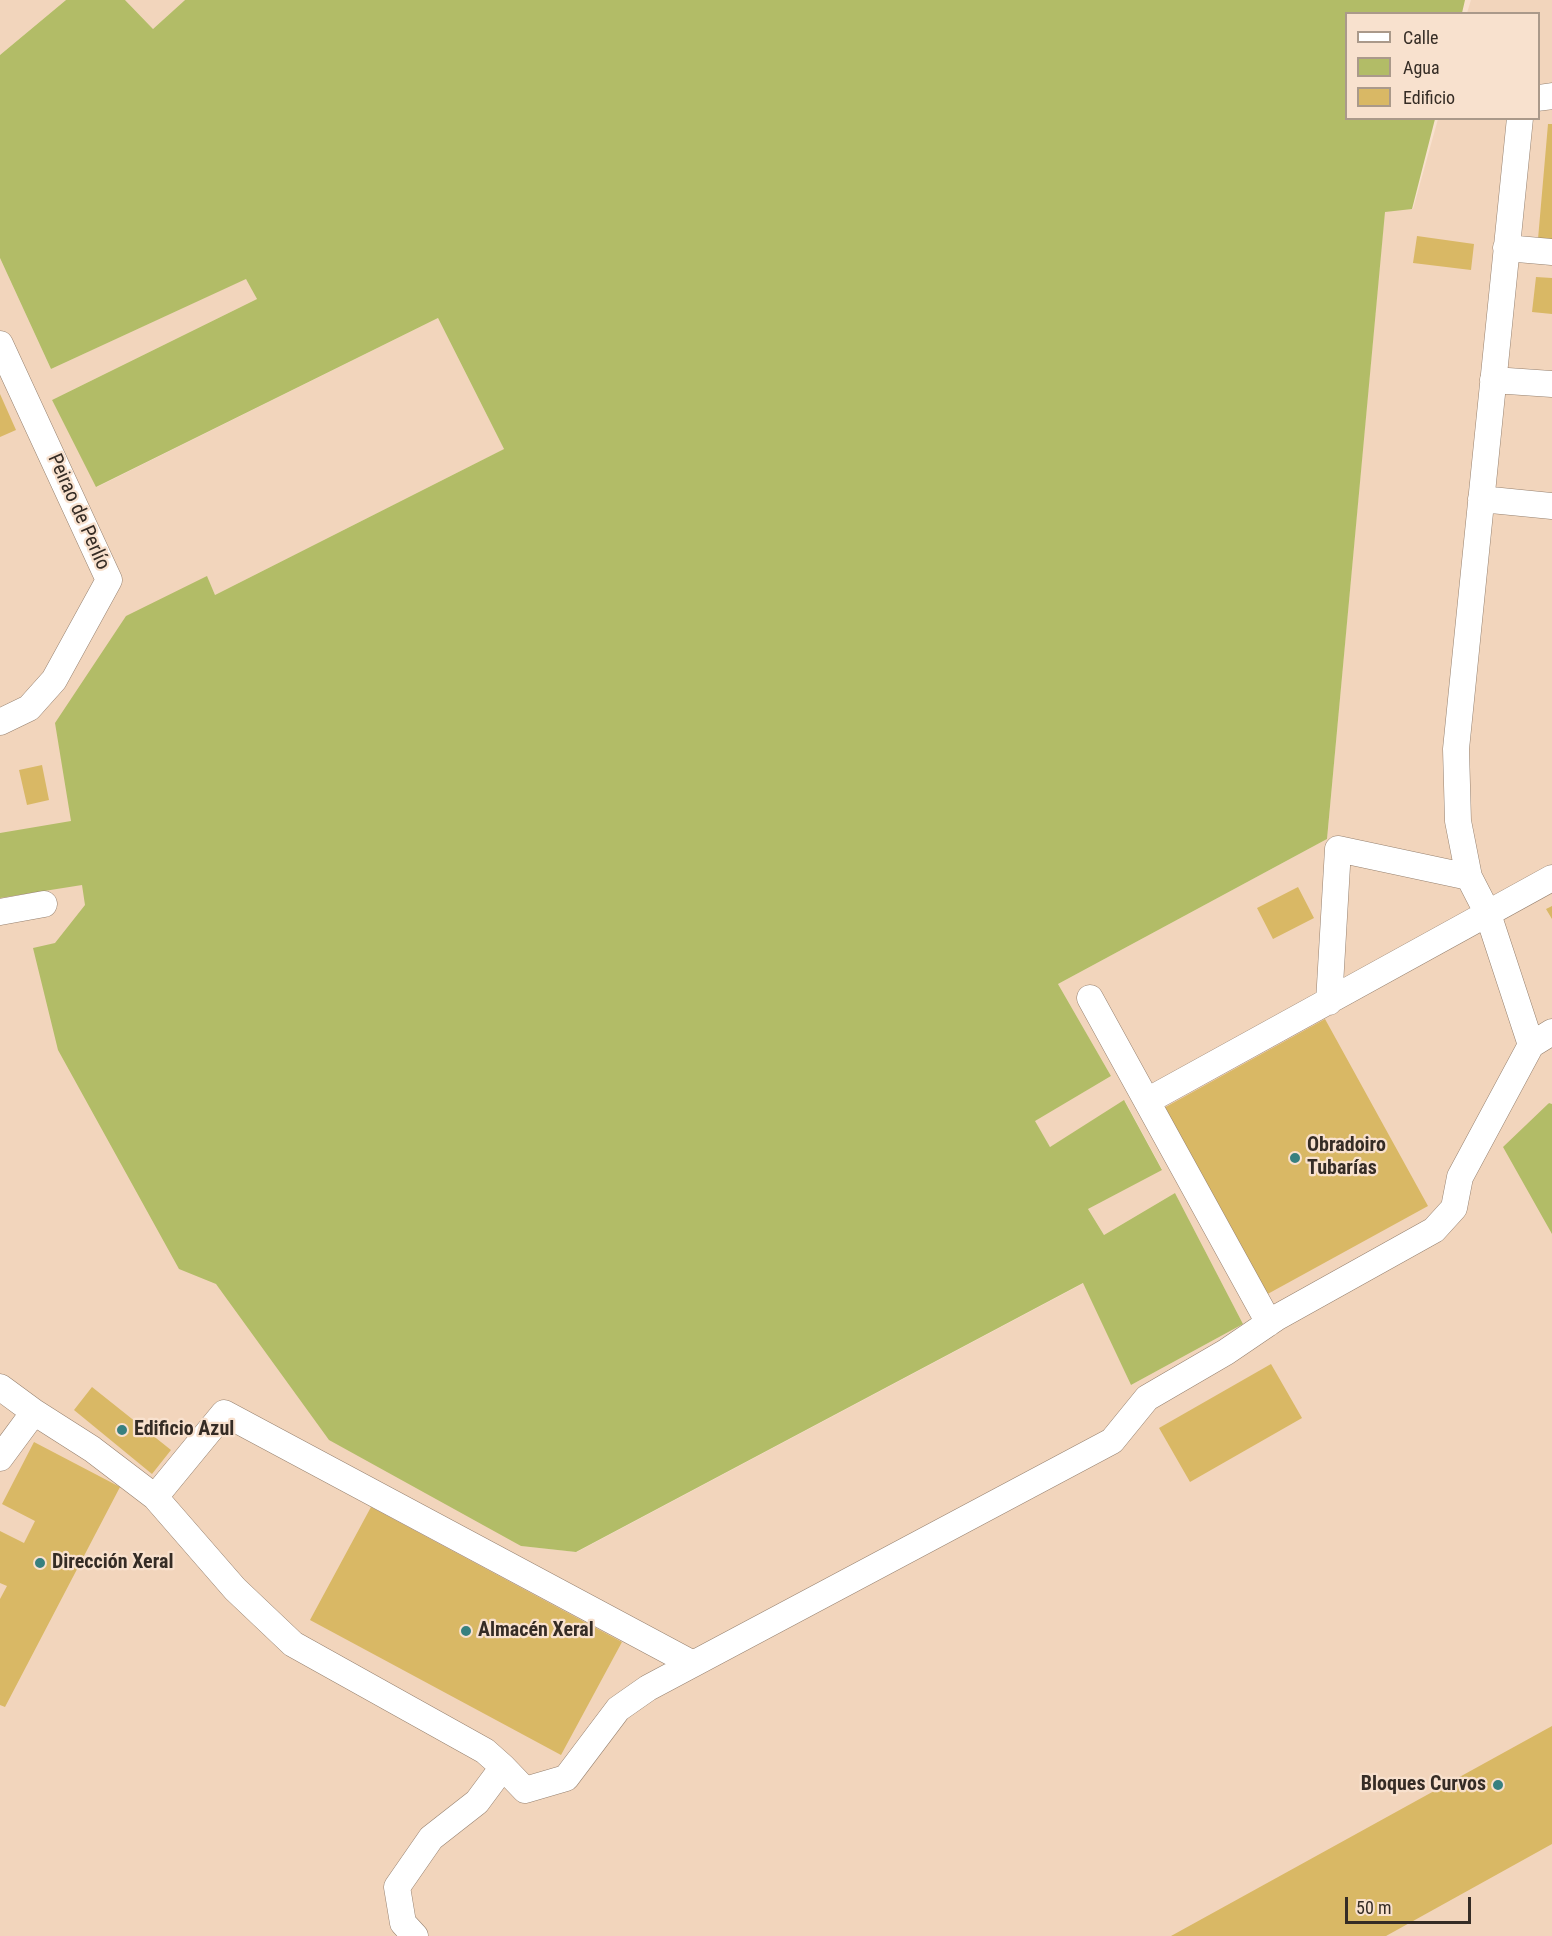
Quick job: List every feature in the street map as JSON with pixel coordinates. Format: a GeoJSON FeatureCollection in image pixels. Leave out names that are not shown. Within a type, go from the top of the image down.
{"type":"FeatureCollection","features":[{"type":"Feature","properties":{"kind":"lane"},"geometry":{"type":"LineString","coordinates":[[0,1387],[34,1412],[93,1449],[155,1497],[235,1589],[292,1644],[484,1751],[525,1790],[566,1778],[618,1709],[648,1688],[1112,1441],[1146,1398],[1226,1352],[1269,1323],[1434,1230],[1454,1208],[1460,1177],[1542,1039],[1488,914],[1469,877],[1458,821],[1456,749],[1520,120]]}},
{"type":"Feature","properties":{"kind":"lane"},"geometry":{"type":"LineString","coordinates":[[1506,248],[1552,252]]}},
{"type":"Feature","properties":{"kind":"lane","name":"Peirao de Perlío"},"geometry":{"type":"LineString","coordinates":[[0,344],[109,580],[54,680],[29,708],[0,722]]}},
{"type":"Feature","properties":{"kind":"lane"},"geometry":{"type":"LineString","coordinates":[[1493,380],[1552,384]]}},
{"type":"Feature","properties":{"kind":"lane"},"geometry":{"type":"LineString","coordinates":[[1481,499],[1552,506]]}},
{"type":"Feature","properties":{"kind":"lane"},"geometry":{"type":"LineString","coordinates":[[1329,1002],[1338,849],[1469,877]]}},
{"type":"Feature","properties":{"kind":"lane"},"geometry":{"type":"LineString","coordinates":[[1147,1101],[1552,878]]}},
{"type":"Feature","properties":{"kind":"lane"},"geometry":{"type":"LineString","coordinates":[[0,912],[44,904]]}},
{"type":"Feature","properties":{"kind":"lane"},"geometry":{"type":"LineString","coordinates":[[1090,998],[1269,1323]]}},
{"type":"Feature","properties":{"kind":"lane"},"geometry":{"type":"LineString","coordinates":[[0,1458],[34,1412]]}},
{"type":"Feature","properties":{"kind":"lane"},"geometry":{"type":"LineString","coordinates":[[155,1497],[224,1413],[693,1664]]}},
{"type":"Feature","properties":{"kind":"lane"},"geometry":{"type":"LineString","coordinates":[[416,1936],[403,1923],[397,1887],[431,1838],[477,1802],[502,1767]]}},
{"type":"Feature","properties":{"kind":"shaded area"},"geometry":{"type":"Polygon","coordinates":[[[0,0],[66,0],[0,55],[0,0]]]}},
{"type":"Feature","properties":{"kind":"shaded area"},"geometry":{"type":"Polygon","coordinates":[[[125,0],[185,0],[153,29],[125,0]]]}},
{"type":"Feature","properties":{"kind":"shaded area"},"geometry":{"type":"Polygon","coordinates":[[[1471,0],[1552,0],[1552,1104],[1548,1103],[1552,1233],[1552,1936],[0,1936],[0,258],[51,369],[247,278],[257,299],[52,400],[97,487],[438,318],[504,449],[215,595],[207,577],[216,1283],[521,1546],[577,1552],[1084,1283],[1131,1385],[1243,1324],[1175,1193],[1104,1235],[1088,1209],[1162,1169],[1125,1101],[1050,1147],[1034,1121],[1111,1076],[1058,984],[1327,839],[1385,207],[1413,209],[1438,120],[1540,120],[1540,12],[1467,12],[1471,0]]]}},
{"type":"Feature","properties":{"kind":"water"},"geometry":{"type":"Polygon","coordinates":[[[66,0],[125,0],[153,29],[185,0],[1465,0],[1462,12],[1345,12],[1345,120],[1435,120],[1412,209],[1385,212],[1327,839],[1058,984],[1111,1076],[1035,1121],[1050,1147],[1124,1100],[1162,1170],[1088,1209],[1104,1235],[1175,1193],[1243,1324],[1131,1385],[1083,1283],[576,1552],[521,1546],[329,1440],[216,1284],[179,1269],[58,1050],[33,948],[55,943],[85,905],[82,885],[0,898],[0,833],[71,821],[55,723],[126,616],[207,576],[215,595],[504,449],[438,318],[96,487],[52,400],[257,299],[246,279],[51,369],[0,258],[0,55],[66,0]]]}},
{"type":"Feature","properties":{"kind":"water"},"geometry":{"type":"Polygon","coordinates":[[[1549,1103],[1552,1104],[1552,1234],[1503,1147],[1549,1103]]]}},
{"type":"Feature","properties":{"kind":"building"},"geometry":{"type":"Polygon","coordinates":[[[1548,124],[1552,124],[1552,240],[1538,239],[1548,124]]]}},
{"type":"Feature","properties":{"kind":"building"},"geometry":{"type":"Polygon","coordinates":[[[1417,236],[1474,244],[1471,270],[1413,263],[1417,236]]]}},
{"type":"Feature","properties":{"kind":"building"},"geometry":{"type":"Polygon","coordinates":[[[1536,277],[1552,278],[1552,314],[1532,312],[1536,277]]]}},
{"type":"Feature","properties":{"kind":"building"},"geometry":{"type":"Polygon","coordinates":[[[0,394],[16,430],[0,437],[0,394]]]}},
{"type":"Feature","properties":{"kind":"building"},"geometry":{"type":"Polygon","coordinates":[[[42,765],[49,800],[27,805],[19,770],[42,765]]]}},
{"type":"Feature","properties":{"kind":"building"},"geometry":{"type":"Polygon","coordinates":[[[1298,887],[1314,918],[1273,939],[1257,908],[1298,887]]]}},
{"type":"Feature","properties":{"kind":"building"},"geometry":{"type":"Polygon","coordinates":[[[1552,906],[1552,919],[1546,909],[1552,906]]]}},
{"type":"Feature","properties":{"kind":"building","name":"Obradoiro Tubarías"},"geometry":{"type":"Polygon","coordinates":[[[1325,1019],[1428,1206],[1264,1296],[1162,1109],[1325,1019]]]}},
{"type":"Feature","properties":{"kind":"building"},"geometry":{"type":"Polygon","coordinates":[[[1271,1364],[1302,1418],[1190,1482],[1159,1428],[1271,1364]]]}},
{"type":"Feature","properties":{"kind":"building","name":"Edificio Azul"},"geometry":{"type":"Polygon","coordinates":[[[92,1387],[171,1450],[152,1474],[74,1410],[92,1387]]]}},
{"type":"Feature","properties":{"kind":"building","name":"Dirección Xeral"},"geometry":{"type":"Polygon","coordinates":[[[34,1442],[120,1487],[5,1707],[0,1705],[0,1599],[7,1586],[0,1583],[0,1531],[24,1543],[35,1521],[2,1504],[34,1442]]]}},
{"type":"Feature","properties":{"kind":"building","name":"Almacén Xeral"},"geometry":{"type":"Polygon","coordinates":[[[371,1507],[622,1642],[561,1755],[310,1620],[371,1507]]]}},
{"type":"Feature","properties":{"kind":"building","name":"Bloques Curvos"},"geometry":{"type":"Polygon","coordinates":[[[1552,1726],[1552,1844],[1386,1936],[1171,1936],[1552,1726]]]}},
{"type":"Feature","properties":{"kind":"place","name":"Obradoiro Tubarías"},"geometry":{"type":"Point","coordinates":[1295,1158]}},
{"type":"Feature","properties":{"kind":"place","name":"Edificio Azul"},"geometry":{"type":"Point","coordinates":[122,1430]}},
{"type":"Feature","properties":{"kind":"place","name":"Dirección Xeral"},"geometry":{"type":"Point","coordinates":[40,1563]}},
{"type":"Feature","properties":{"kind":"place","name":"Almacén Xeral"},"geometry":{"type":"Point","coordinates":[466,1631]}},
{"type":"Feature","properties":{"kind":"place","name":"Bloques Curvos"},"geometry":{"type":"Point","coordinates":[1498,1785]}}]}
